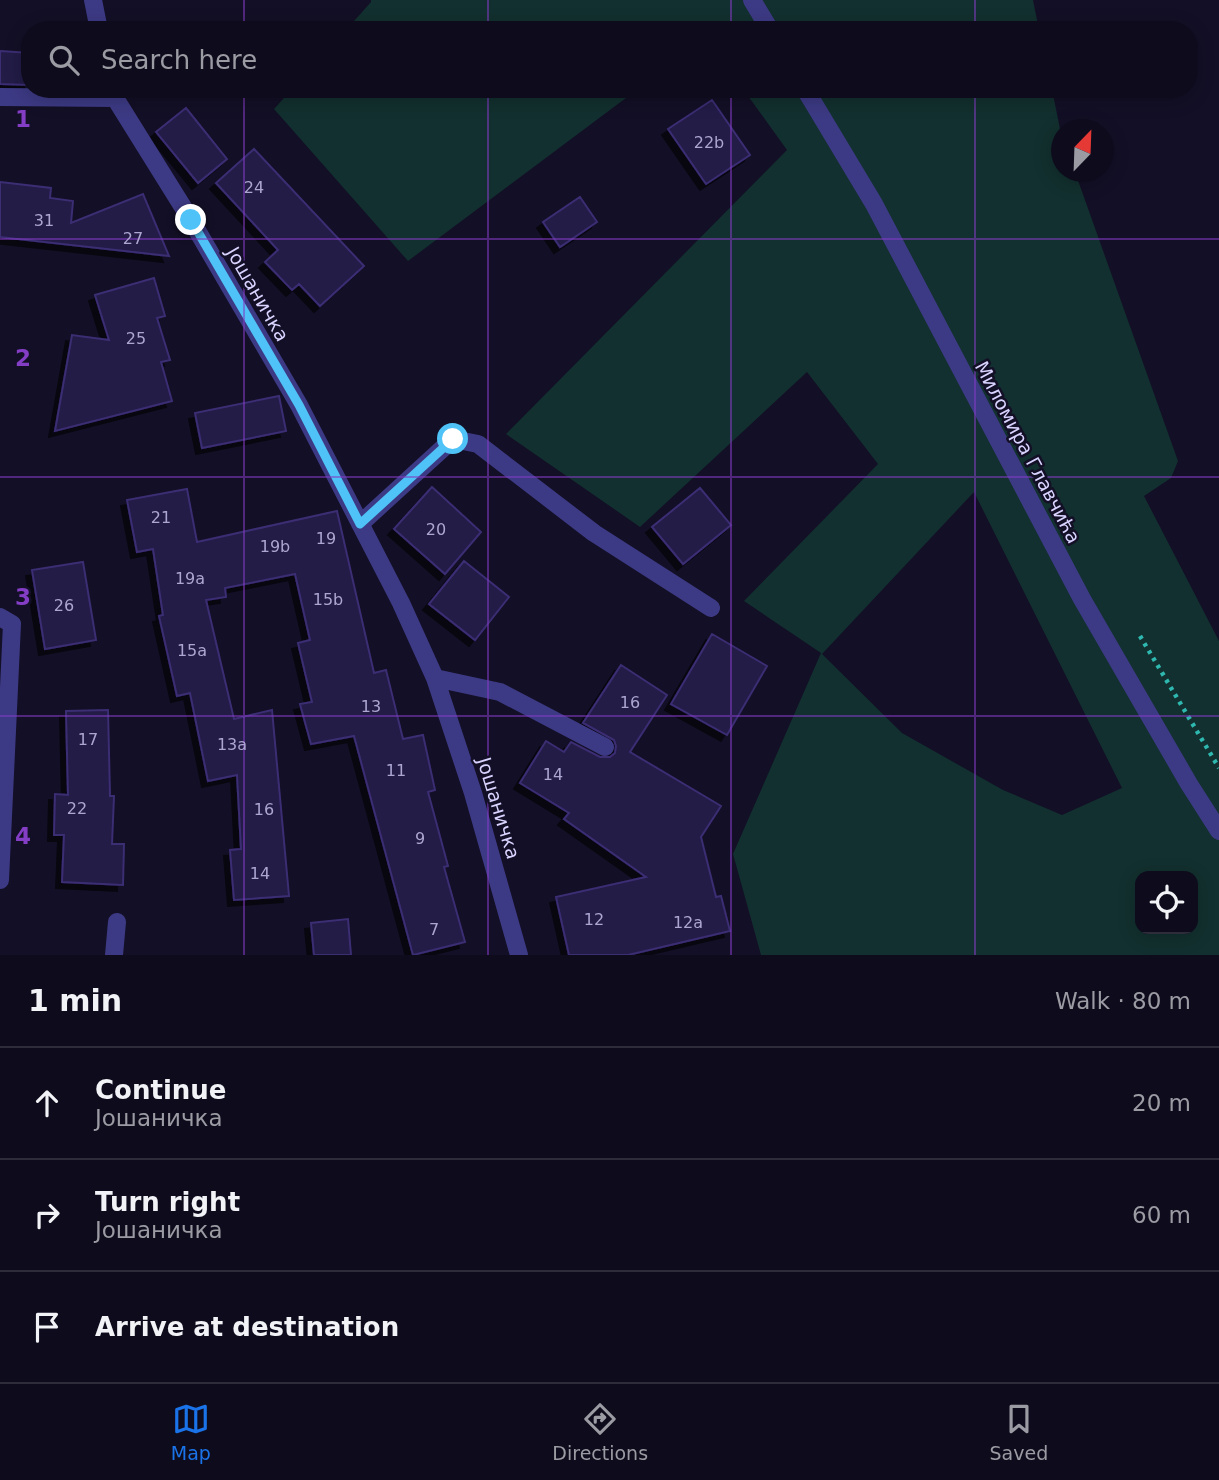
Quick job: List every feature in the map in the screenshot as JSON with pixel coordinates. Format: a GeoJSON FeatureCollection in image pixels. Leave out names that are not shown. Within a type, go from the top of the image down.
{"type":"FeatureCollection","features":[{"type":"Feature","properties":{"kind":"street"},"geometry":{"type":"LineString","coordinates":[[93,0],[97,21]]}},
{"type":"Feature","properties":{"kind":"street"},"geometry":{"type":"LineString","coordinates":[[752,0],[765,21]]}},
{"type":"Feature","properties":{"kind":"street"},"geometry":{"type":"LineString","coordinates":[[0,97],[21,96]]}},
{"type":"Feature","properties":{"kind":"street","name":"Јошаничка"},"geometry":{"type":"LineString","coordinates":[[116,98],[299,405],[401,603],[435,678],[473,793],[519,955]]}},
{"type":"Feature","properties":{"kind":"street","name":"Миломира Главчића"},"geometry":{"type":"LineString","coordinates":[[810,98],[874,204],[1082,599],[1175,761],[1219,831]]}},
{"type":"Feature","properties":{"kind":"street"},"geometry":{"type":"LineString","coordinates":[[360,524],[453,439],[478,444],[594,533],[711,608]]}},
{"type":"Feature","properties":{"kind":"street"},"geometry":{"type":"LineString","coordinates":[[0,617],[12,624],[0,880]]}},
{"type":"Feature","properties":{"kind":"street"},"geometry":{"type":"LineString","coordinates":[[435,678],[500,692],[604,747]]}},
{"type":"Feature","properties":{"kind":"street"},"geometry":{"type":"LineString","coordinates":[[114,955],[117,922]]}},
{"type":"Feature","properties":{"kind":"green space"},"geometry":{"type":"Polygon","coordinates":[[[1033,0],[1037,21],[354,21],[371,2],[1033,0]]]}},
{"type":"Feature","properties":{"kind":"green space"},"geometry":{"type":"Polygon","coordinates":[[[284,98],[626,98],[408,261],[274,109],[284,98]]]}},
{"type":"Feature","properties":{"kind":"green space"},"geometry":{"type":"Polygon","coordinates":[[[749,98],[1054,98],[1058,119],[1051,119],[1051,182],[1079,182],[1178,461],[1171,478],[1144,496],[1219,641],[1219,955],[761,955],[733,854],[821,653],[744,601],[878,464],[807,372],[640,527],[506,434],[787,150],[749,98]],[[974,492],[822,654],[902,733],[1003,790],[1062,815],[1122,788],[974,492]]]}},
{"type":"Feature","properties":{"kind":"building"},"geometry":{"type":"Polygon","coordinates":[[[0,51],[21,52],[21,85],[0,84],[0,51]]]}},
{"type":"Feature","properties":{"kind":"building"},"geometry":{"type":"Polygon","coordinates":[[[712,100],[750,155],[706,184],[668,129],[712,100]]]}},
{"type":"Feature","properties":{"kind":"building"},"geometry":{"type":"Polygon","coordinates":[[[186,108],[227,159],[198,183],[156,132],[186,108]]]}},
{"type":"Feature","properties":{"kind":"building"},"geometry":{"type":"Polygon","coordinates":[[[254,149],[364,266],[320,306],[299,284],[292,290],[265,262],[278,250],[216,183],[254,149]]]}},
{"type":"Feature","properties":{"kind":"building"},"geometry":{"type":"Polygon","coordinates":[[[0,182],[51,188],[50,198],[73,201],[71,223],[143,194],[169,256],[0,237],[0,182]]]}},
{"type":"Feature","properties":{"kind":"building"},"geometry":{"type":"Polygon","coordinates":[[[580,197],[597,222],[560,247],[543,222],[580,197]]]}},
{"type":"Feature","properties":{"kind":"building"},"geometry":{"type":"Polygon","coordinates":[[[154,278],[165,316],[157,318],[170,360],[161,362],[172,401],[55,431],[72,335],[109,340],[95,295],[154,278]]]}},
{"type":"Feature","properties":{"kind":"building"},"geometry":{"type":"Polygon","coordinates":[[[279,396],[286,431],[202,448],[195,413],[279,396]]]}},
{"type":"Feature","properties":{"kind":"building"},"geometry":{"type":"Polygon","coordinates":[[[432,487],[481,532],[445,574],[394,529],[432,487]]]}},
{"type":"Feature","properties":{"kind":"building"},"geometry":{"type":"Polygon","coordinates":[[[700,488],[731,525],[683,564],[652,527],[700,488]]]}},
{"type":"Feature","properties":{"kind":"building"},"geometry":{"type":"Polygon","coordinates":[[[187,489],[197,542],[337,511],[374,673],[386,670],[403,739],[423,735],[435,790],[428,792],[448,866],[444,867],[465,942],[413,955],[354,736],[311,744],[300,704],[312,702],[298,643],[310,640],[295,574],[225,588],[226,597],[206,600],[234,719],[272,710],[289,896],[234,900],[230,850],[241,849],[237,775],[208,781],[190,693],[177,696],[159,616],[163,615],[153,549],[137,552],[127,500],[187,489]]]}},
{"type":"Feature","properties":{"kind":"building"},"geometry":{"type":"Polygon","coordinates":[[[464,561],[509,597],[475,640],[429,604],[464,561]]]}},
{"type":"Feature","properties":{"kind":"building"},"geometry":{"type":"Polygon","coordinates":[[[83,562],[96,640],[45,649],[32,570],[83,562]]]}},
{"type":"Feature","properties":{"kind":"building"},"geometry":{"type":"Polygon","coordinates":[[[712,634],[767,666],[727,735],[671,704],[712,634]]]}},
{"type":"Feature","properties":{"kind":"building"},"geometry":{"type":"Polygon","coordinates":[[[621,665],[667,695],[630,752],[721,806],[701,837],[716,897],[721,896],[730,931],[628,955],[569,955],[556,897],[646,877],[564,819],[569,813],[520,783],[546,741],[564,752],[571,742],[600,757],[610,757],[615,753],[614,740],[583,723],[621,665]]]}},
{"type":"Feature","properties":{"kind":"building"},"geometry":{"type":"Polygon","coordinates":[[[108,710],[110,796],[114,796],[112,844],[124,844],[123,885],[62,882],[64,835],[54,835],[55,794],[68,795],[66,711],[108,710]]]}},
{"type":"Feature","properties":{"kind":"building"},"geometry":{"type":"Polygon","coordinates":[[[348,919],[351,955],[314,955],[311,923],[348,919]]]}},
{"type":"Feature","properties":{"kind":"route"},"geometry":{"type":"LineString","coordinates":[[191,220],[299,405],[360,524],[453,439]]}}]}
